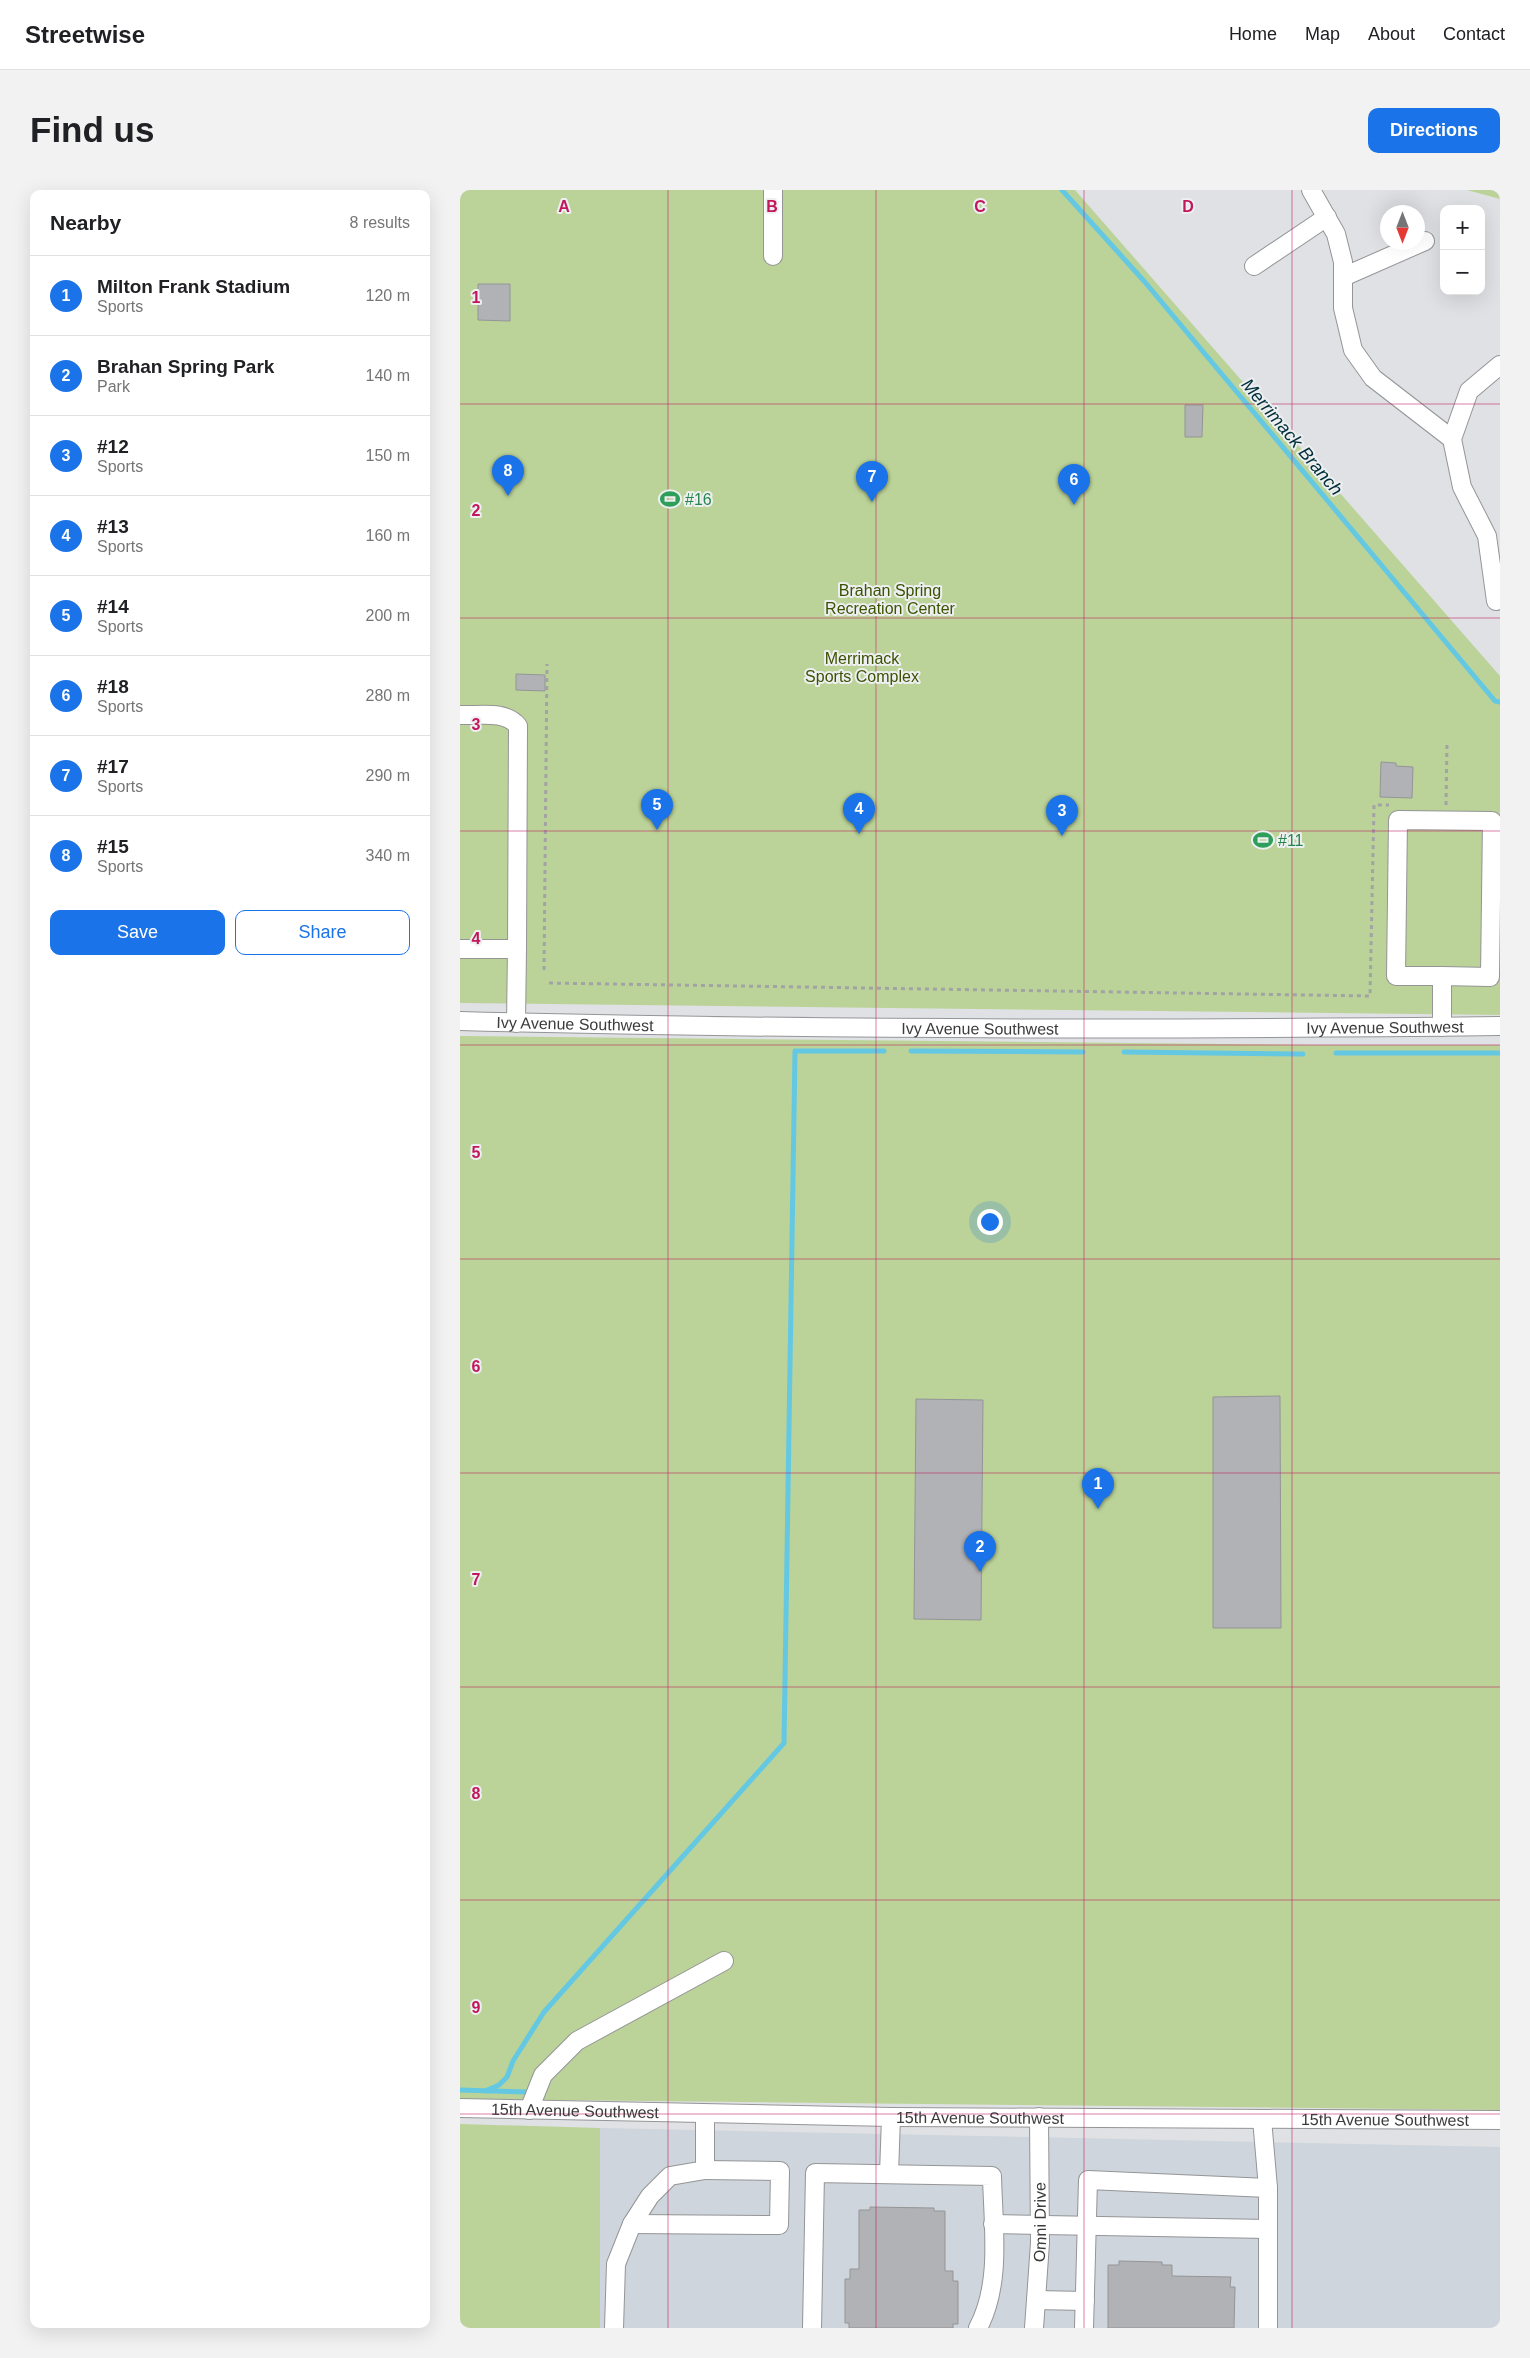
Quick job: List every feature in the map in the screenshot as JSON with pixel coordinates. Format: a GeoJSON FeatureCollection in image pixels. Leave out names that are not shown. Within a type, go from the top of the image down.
{"type":"FeatureCollection","features":[{"type":"Feature","properties":{"kind":"street"},"geometry":{"type":"LineString","coordinates":[[773,256],[774,190]]}},
{"type":"Feature","properties":{"kind":"street"},"geometry":{"type":"LineString","coordinates":[[1311,190],[1327,218],[1338,243],[1343,262],[1343,308],[1353,350],[1372,378],[1452,439]]}},
{"type":"Feature","properties":{"kind":"street"},"geometry":{"type":"LineString","coordinates":[[1254,266],[1327,218]]}},
{"type":"Feature","properties":{"kind":"street"},"geometry":{"type":"LineString","coordinates":[[1343,277],[1404,250]]}},
{"type":"Feature","properties":{"kind":"street"},"geometry":{"type":"LineString","coordinates":[[1496,601],[1487,536],[1462,487],[1452,439],[1468,391],[1500,365]]}},
{"type":"Feature","properties":{"kind":"street"},"geometry":{"type":"LineString","coordinates":[[460,715],[506,716],[518,726],[516,1023]]}},
{"type":"Feature","properties":{"kind":"street"},"geometry":{"type":"LineString","coordinates":[[1398,820],[1492,821],[1490,977],[1442,976],[1396,976],[1398,820]]}},
{"type":"Feature","properties":{"kind":"street"},"geometry":{"type":"LineString","coordinates":[[460,949],[517,949]]}},
{"type":"Feature","properties":{"kind":"street"},"geometry":{"type":"LineString","coordinates":[[1442,976],[1442,1027]]}},
{"type":"Feature","properties":{"kind":"street","name":"Ivy Avenue Southwest"},"geometry":{"type":"LineString","coordinates":[[460,1022],[836,1029],[1500,1026]]}},
{"type":"Feature","properties":{"kind":"street"},"geometry":{"type":"LineString","coordinates":[[529,2110],[543,2075],[577,2041],[724,1960]]}},
{"type":"Feature","properties":{"kind":"street","name":"15th Avenue Southwest"},"geometry":{"type":"LineString","coordinates":[[460,2108],[891,2117],[1500,2120]]}},
{"type":"Feature","properties":{"kind":"street"},"geometry":{"type":"LineString","coordinates":[[705,2114],[705,2170]]}},
{"type":"Feature","properties":{"kind":"street"},"geometry":{"type":"LineString","coordinates":[[889,2174],[891,2117]]}},
{"type":"Feature","properties":{"kind":"street","name":"Omni Drive"},"geometry":{"type":"LineString","coordinates":[[1034,2328],[1039,2224],[1039,2117]]}},
{"type":"Feature","properties":{"kind":"street"},"geometry":{"type":"LineString","coordinates":[[1262,2119],[1268,2188],[1268,2328]]}},
{"type":"Feature","properties":{"kind":"street"},"geometry":{"type":"LineString","coordinates":[[614,2328],[616,2264],[632,2224],[650,2196],[670,2176],[705,2170],[780,2171],[779,2225],[632,2224]]}},
{"type":"Feature","properties":{"kind":"street"},"geometry":{"type":"LineString","coordinates":[[812,2328],[815,2173],[992,2176],[994,2274],[986,2312],[978,2328]]}},
{"type":"Feature","properties":{"kind":"street"},"geometry":{"type":"LineString","coordinates":[[1084,2328],[1088,2180],[1268,2188]]}},
{"type":"Feature","properties":{"kind":"street"},"geometry":{"type":"LineString","coordinates":[[993,2224],[1268,2229]]}},
{"type":"Feature","properties":{"kind":"street"},"geometry":{"type":"LineString","coordinates":[[1036,2300],[1085,2301]]}},
{"type":"Feature","properties":{"kind":"path"},"geometry":{"type":"LineString","coordinates":[[544,970],[547,664]]}},
{"type":"Feature","properties":{"kind":"path"},"geometry":{"type":"LineString","coordinates":[[1446,806],[1447,741]]}},
{"type":"Feature","properties":{"kind":"path"},"geometry":{"type":"LineString","coordinates":[[549,983],[1370,996]]}},
{"type":"Feature","properties":{"kind":"shaded area"},"geometry":{"type":"Polygon","coordinates":[[[600,2128],[1500,2147],[1500,2328],[600,2328],[600,2128]]]}},
{"type":"Feature","properties":{"kind":"green space","name":"Brahan Spring Recreation Center"},"geometry":{"type":"Polygon","coordinates":[[[460,190],[1075,190],[1500,676],[1500,1015],[460,1003],[460,190]]]}},
{"type":"Feature","properties":{"kind":"green space"},"geometry":{"type":"Polygon","coordinates":[[[1467,190],[1500,190],[1500,199],[1467,190]]]}},
{"type":"Feature","properties":{"kind":"green space"},"geometry":{"type":"Polygon","coordinates":[[[460,1036],[1317,1045],[1500,1045],[1500,2110],[460,2099],[460,1036]]]}},
{"type":"Feature","properties":{"kind":"green space"},"geometry":{"type":"Polygon","coordinates":[[[460,2124],[600,2128],[600,2328],[460,2328],[460,2124]]]}},
{"type":"Feature","properties":{"kind":"building"},"geometry":{"type":"Polygon","coordinates":[[[478,284],[510,284],[510,321],[478,320],[478,284]]]}},
{"type":"Feature","properties":{"kind":"building"},"geometry":{"type":"Polygon","coordinates":[[[1185,405],[1203,405],[1202,437],[1185,437],[1185,405]]]}},
{"type":"Feature","properties":{"kind":"building"},"geometry":{"type":"Polygon","coordinates":[[[516,674],[545,675],[545,691],[516,690],[516,674]]]}},
{"type":"Feature","properties":{"kind":"building"},"geometry":{"type":"Polygon","coordinates":[[[1381,762],[1396,763],[1396,766],[1413,767],[1412,798],[1380,797],[1381,762]]]}},
{"type":"Feature","properties":{"kind":"building"},"geometry":{"type":"Polygon","coordinates":[[[1280,1396],[1281,1628],[1213,1628],[1213,1397],[1280,1396]]]}},
{"type":"Feature","properties":{"kind":"building"},"geometry":{"type":"Polygon","coordinates":[[[916,1399],[983,1400],[981,1620],[914,1619],[916,1399]]]}},
{"type":"Feature","properties":{"kind":"building"},"geometry":{"type":"Polygon","coordinates":[[[870,2207],[934,2208],[934,2211],[945,2211],[945,2271],[953,2271],[953,2281],[958,2281],[958,2324],[953,2324],[953,2328],[849,2328],[849,2323],[845,2323],[845,2279],[850,2279],[850,2269],[859,2269],[859,2210],[870,2210],[870,2207]]]}},
{"type":"Feature","properties":{"kind":"building"},"geometry":{"type":"Polygon","coordinates":[[[1119,2261],[1162,2262],[1162,2265],[1172,2265],[1172,2276],[1231,2277],[1230,2287],[1235,2287],[1234,2328],[1108,2328],[1108,2265],[1119,2265],[1119,2261]]]}},
{"type":"Feature","properties":{"kind":"waterway","name":"Merrimack Branch"},"geometry":{"type":"LineString","coordinates":[[1062,190],[1144,281],[1495,701],[1500,702]]}},
{"type":"Feature","properties":{"kind":"waterway"},"geometry":{"type":"LineString","coordinates":[[485,2091],[499,2085],[507,2077],[513,2061],[544,2012],[784,1743],[795,1051],[884,1051]]}},
{"type":"Feature","properties":{"kind":"waterway"},"geometry":{"type":"LineString","coordinates":[[911,1051],[1083,1052]]}},
{"type":"Feature","properties":{"kind":"waterway"},"geometry":{"type":"LineString","coordinates":[[1124,1052],[1303,1054]]}},
{"type":"Feature","properties":{"kind":"waterway"},"geometry":{"type":"LineString","coordinates":[[1336,1053],[1500,1053]]}},
{"type":"Feature","properties":{"kind":"waterway"},"geometry":{"type":"LineString","coordinates":[[460,2090],[527,2092]]}},
{"type":"Feature","properties":{"kind":"place","name":"#15"},"geometry":{"type":"Point","coordinates":[508,496]}},
{"type":"Feature","properties":{"kind":"place","name":"#16"},"geometry":{"type":"Point","coordinates":[670,499]}},
{"type":"Feature","properties":{"kind":"place","name":"#17"},"geometry":{"type":"Point","coordinates":[872,502]}},
{"type":"Feature","properties":{"kind":"place","name":"#18"},"geometry":{"type":"Point","coordinates":[1074,505]}},
{"type":"Feature","properties":{"kind":"place","name":"#14"},"geometry":{"type":"Point","coordinates":[657,830]}},
{"type":"Feature","properties":{"kind":"place","name":"#13"},"geometry":{"type":"Point","coordinates":[859,834]}},
{"type":"Feature","properties":{"kind":"place","name":"#12"},"geometry":{"type":"Point","coordinates":[1062,836]}},
{"type":"Feature","properties":{"kind":"place","name":"#11"},"geometry":{"type":"Point","coordinates":[1263,840]}},
{"type":"Feature","properties":{"kind":"place","name":"Milton Frank Stadium"},"geometry":{"type":"Point","coordinates":[1098,1509]}},
{"type":"Feature","properties":{"kind":"place","name":"Brahan Spring Park"},"geometry":{"type":"Point","coordinates":[980,1572]}},
{"type":"Feature","properties":{"kind":"park label","name":"Merrimack Sports Complex"},"geometry":{"type":"Point","coordinates":[862,667]}}]}
